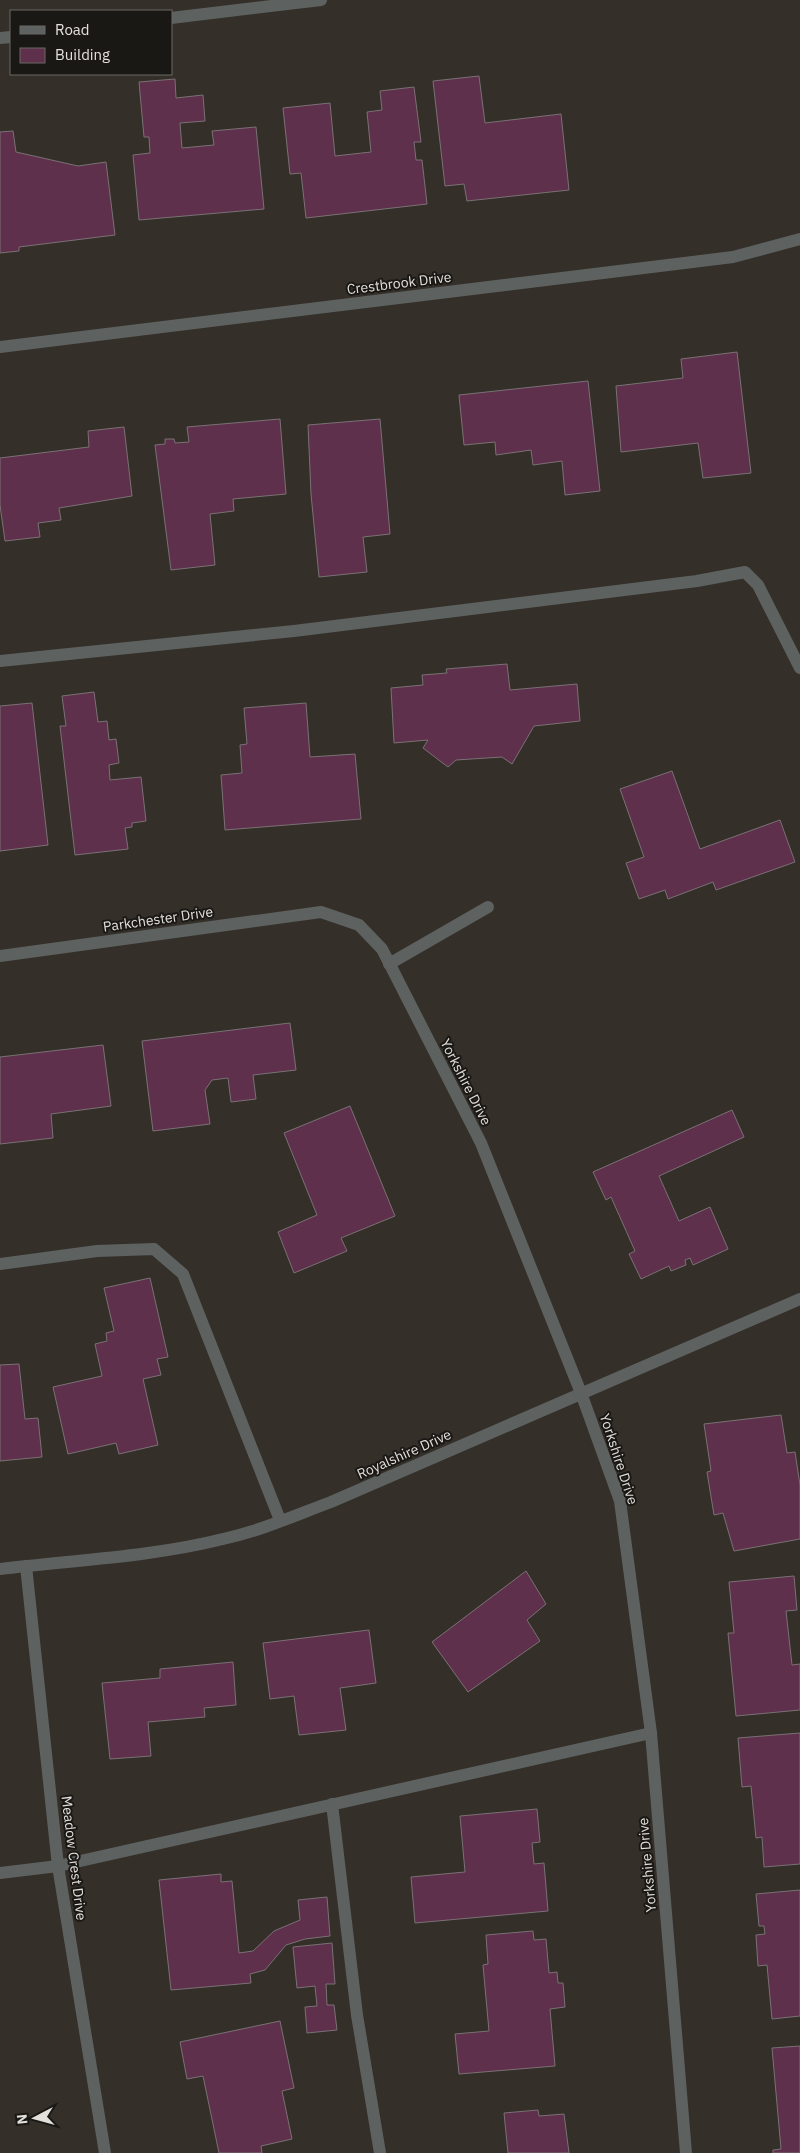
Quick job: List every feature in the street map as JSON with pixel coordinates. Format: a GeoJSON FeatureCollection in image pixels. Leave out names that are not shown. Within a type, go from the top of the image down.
{"type":"FeatureCollection","features":[{"type":"Feature","properties":{"kind":"street"},"geometry":{"type":"LineString","coordinates":[[172,18],[321,0]]}},
{"type":"Feature","properties":{"kind":"street","name":"Crestbrook Drive"},"geometry":{"type":"LineString","coordinates":[[0,347],[733,257],[800,239]]}},
{"type":"Feature","properties":{"kind":"street"},"geometry":{"type":"LineString","coordinates":[[0,661],[294,631],[697,581],[745,572],[758,585],[800,668]]}},
{"type":"Feature","properties":{"kind":"street"},"geometry":{"type":"LineString","coordinates":[[389,964],[488,908]]}},
{"type":"Feature","properties":{"kind":"street","name":"Yorkshire Drive"},"geometry":{"type":"LineString","coordinates":[[321,912],[359,925],[382,949],[481,1143],[581,1392],[620,1502],[651,1733],[686,2153]]}},
{"type":"Feature","properties":{"kind":"street","name":"Parkchester Drive"},"geometry":{"type":"LineString","coordinates":[[0,956],[321,912]]}},
{"type":"Feature","properties":{"kind":"street"},"geometry":{"type":"LineString","coordinates":[[0,1264],[97,1251],[154,1249],[183,1274],[280,1520]]}},
{"type":"Feature","properties":{"kind":"street","name":"Royalshire Drive"},"geometry":{"type":"LineString","coordinates":[[0,1569],[180,1548],[225,1539],[332,1502],[581,1392],[800,1299]]}},
{"type":"Feature","properties":{"kind":"street","name":"Meadow Crest Drive"},"geometry":{"type":"LineString","coordinates":[[26,1566],[58,1866],[105,2153]]}},
{"type":"Feature","properties":{"kind":"street"},"geometry":{"type":"LineString","coordinates":[[0,1873],[58,1866],[651,1733]]}},
{"type":"Feature","properties":{"kind":"street"},"geometry":{"type":"LineString","coordinates":[[332,1804],[357,2015],[380,2153]]}},
{"type":"Feature","properties":{"kind":"building"},"geometry":{"type":"Polygon","coordinates":[[[479,76],[485,123],[561,114],[569,190],[467,201],[464,184],[445,186],[433,81],[479,76]]]}},
{"type":"Feature","properties":{"kind":"building"},"geometry":{"type":"Polygon","coordinates":[[[175,79],[176,98],[203,95],[205,121],[180,123],[182,148],[214,145],[212,131],[256,127],[264,209],[139,220],[133,155],[150,153],[149,137],[144,137],[139,82],[175,79]]]}},
{"type":"Feature","properties":{"kind":"building"},"geometry":{"type":"Polygon","coordinates":[[[414,87],[421,142],[414,142],[416,160],[422,160],[427,204],[306,218],[301,173],[290,174],[283,108],[330,103],[335,156],[371,152],[367,112],[382,110],[380,91],[414,87]]]}},
{"type":"Feature","properties":{"kind":"building"},"geometry":{"type":"Polygon","coordinates":[[[13,131],[16,152],[78,166],[106,162],[115,235],[19,247],[19,251],[0,253],[0,132],[13,131]]]}},
{"type":"Feature","properties":{"kind":"building"},"geometry":{"type":"Polygon","coordinates":[[[737,352],[751,473],[703,478],[698,443],[621,452],[616,386],[683,378],[681,359],[737,352]]]}},
{"type":"Feature","properties":{"kind":"building"},"geometry":{"type":"Polygon","coordinates":[[[588,381],[600,491],[565,495],[562,461],[533,465],[531,450],[496,455],[495,442],[464,445],[459,395],[588,381]]]}},
{"type":"Feature","properties":{"kind":"building"},"geometry":{"type":"Polygon","coordinates":[[[280,419],[286,494],[233,499],[234,511],[210,514],[215,565],[171,570],[155,445],[165,444],[165,439],[174,439],[175,443],[189,442],[187,427],[280,419]]]}},
{"type":"Feature","properties":{"kind":"building"},"geometry":{"type":"Polygon","coordinates":[[[380,419],[390,534],[363,537],[367,572],[319,577],[311,494],[308,425],[380,419]]]}},
{"type":"Feature","properties":{"kind":"building"},"geometry":{"type":"Polygon","coordinates":[[[124,427],[132,496],[59,508],[61,520],[38,523],[40,537],[5,541],[0,505],[0,458],[89,447],[88,431],[124,427]]]}},
{"type":"Feature","properties":{"kind":"building"},"geometry":{"type":"Polygon","coordinates":[[[507,664],[510,690],[577,684],[580,721],[534,726],[512,764],[502,757],[456,760],[448,767],[423,748],[428,740],[394,743],[391,688],[423,685],[422,675],[447,673],[446,669],[507,664]]]}},
{"type":"Feature","properties":{"kind":"building"},"geometry":{"type":"Polygon","coordinates":[[[94,692],[98,722],[107,721],[109,740],[116,739],[119,763],[109,765],[110,780],[141,777],[146,821],[132,823],[132,827],[125,828],[128,849],[75,855],[60,726],[66,726],[62,696],[94,692]]]}},
{"type":"Feature","properties":{"kind":"building"},"geometry":{"type":"Polygon","coordinates":[[[32,703],[48,845],[0,851],[0,706],[32,703]]]}},
{"type":"Feature","properties":{"kind":"building"},"geometry":{"type":"Polygon","coordinates":[[[306,703],[310,757],[355,754],[361,819],[225,830],[221,775],[242,773],[240,745],[247,744],[244,708],[306,703]]]}},
{"type":"Feature","properties":{"kind":"building"},"geometry":{"type":"Polygon","coordinates":[[[672,771],[700,849],[780,820],[795,862],[716,890],[713,882],[668,899],[665,890],[639,899],[626,863],[644,857],[620,789],[672,771]]]}},
{"type":"Feature","properties":{"kind":"building"},"geometry":{"type":"Polygon","coordinates":[[[290,1023],[296,1070],[253,1075],[256,1099],[231,1102],[228,1078],[212,1080],[205,1090],[210,1124],[153,1131],[142,1041],[290,1023]]]}},
{"type":"Feature","properties":{"kind":"building"},"geometry":{"type":"Polygon","coordinates":[[[103,1045],[111,1106],[51,1114],[53,1138],[0,1144],[0,1057],[103,1045]]]}},
{"type":"Feature","properties":{"kind":"building"},"geometry":{"type":"Polygon","coordinates":[[[350,1106],[395,1216],[341,1238],[347,1251],[294,1273],[278,1232],[317,1215],[284,1133],[350,1106]]]}},
{"type":"Feature","properties":{"kind":"building"},"geometry":{"type":"Polygon","coordinates":[[[732,1110],[744,1137],[659,1176],[679,1221],[710,1207],[728,1249],[693,1265],[690,1258],[685,1260],[686,1265],[671,1271],[669,1266],[641,1279],[629,1254],[635,1251],[611,1197],[606,1200],[593,1172],[732,1110]]]}},
{"type":"Feature","properties":{"kind":"building"},"geometry":{"type":"Polygon","coordinates":[[[150,1278],[168,1357],[157,1359],[161,1375],[143,1379],[158,1445],[119,1454],[116,1443],[68,1454],[53,1387],[102,1376],[95,1344],[107,1341],[106,1333],[114,1331],[104,1288],[150,1278]]]}},
{"type":"Feature","properties":{"kind":"building"},"geometry":{"type":"Polygon","coordinates":[[[19,1364],[25,1419],[38,1418],[42,1457],[0,1461],[0,1365],[19,1364]]]}},
{"type":"Feature","properties":{"kind":"building"},"geometry":{"type":"Polygon","coordinates":[[[781,1415],[787,1453],[795,1452],[800,1485],[800,1539],[734,1551],[723,1513],[714,1515],[707,1472],[711,1471],[704,1424],[781,1415]]]}},
{"type":"Feature","properties":{"kind":"building"},"geometry":{"type":"Polygon","coordinates":[[[526,1571],[546,1604],[527,1620],[540,1641],[468,1692],[432,1642],[526,1571]]]}},
{"type":"Feature","properties":{"kind":"building"},"geometry":{"type":"Polygon","coordinates":[[[794,1576],[797,1610],[786,1611],[792,1665],[800,1664],[800,1710],[736,1716],[728,1633],[734,1633],[729,1582],[794,1576]]]}},
{"type":"Feature","properties":{"kind":"building"},"geometry":{"type":"Polygon","coordinates":[[[369,1630],[376,1683],[340,1688],[346,1730],[299,1735],[294,1696],[270,1699],[263,1643],[369,1630]]]}},
{"type":"Feature","properties":{"kind":"building"},"geometry":{"type":"Polygon","coordinates":[[[233,1662],[236,1705],[204,1708],[205,1717],[148,1722],[151,1756],[110,1759],[102,1683],[160,1678],[160,1669],[233,1662]]]}},
{"type":"Feature","properties":{"kind":"building"},"geometry":{"type":"Polygon","coordinates":[[[800,1733],[800,1864],[764,1867],[762,1837],[756,1838],[751,1786],[742,1787],[738,1738],[800,1733]]]}},
{"type":"Feature","properties":{"kind":"building"},"geometry":{"type":"Polygon","coordinates":[[[537,1809],[540,1842],[532,1843],[534,1864],[544,1863],[548,1911],[415,1923],[411,1877],[465,1872],[460,1816],[537,1809]]]}},
{"type":"Feature","properties":{"kind":"building"},"geometry":{"type":"Polygon","coordinates":[[[221,1874],[221,1882],[232,1881],[239,1953],[253,1951],[274,1931],[300,1920],[298,1900],[327,1897],[330,1936],[305,1939],[286,1945],[265,1970],[250,1974],[251,1983],[171,1990],[159,1880],[221,1874]]]}},
{"type":"Feature","properties":{"kind":"building"},"geometry":{"type":"Polygon","coordinates":[[[800,1890],[800,2016],[772,2019],[767,1965],[758,1966],[756,1935],[765,1934],[764,1926],[759,1926],[756,1894],[800,1890]]]}},
{"type":"Feature","properties":{"kind":"building"},"geometry":{"type":"Polygon","coordinates":[[[533,1931],[534,1940],[546,1939],[549,1973],[557,1972],[558,1983],[563,1983],[565,2007],[550,2009],[555,2066],[459,2074],[455,2034],[489,2031],[483,1965],[488,1964],[486,1935],[533,1931]]]}},
{"type":"Feature","properties":{"kind":"building"},"geometry":{"type":"Polygon","coordinates":[[[332,1943],[335,1984],[326,1984],[327,2005],[334,2005],[337,2030],[307,2033],[305,2007],[317,2006],[315,1986],[297,1988],[293,1947],[332,1943]]]}},
{"type":"Feature","properties":{"kind":"building"},"geometry":{"type":"Polygon","coordinates":[[[280,2021],[294,2088],[282,2091],[292,2139],[261,2146],[262,2153],[219,2153],[203,2076],[187,2079],[180,2042],[280,2021]]]}},
{"type":"Feature","properties":{"kind":"building"},"geometry":{"type":"Polygon","coordinates":[[[800,2046],[800,2153],[773,2153],[773,2150],[781,2149],[772,2048],[800,2046]]]}},
{"type":"Feature","properties":{"kind":"building"},"geometry":{"type":"Polygon","coordinates":[[[538,2110],[539,2116],[564,2114],[569,2153],[508,2153],[504,2113],[538,2110]]]}}]}
